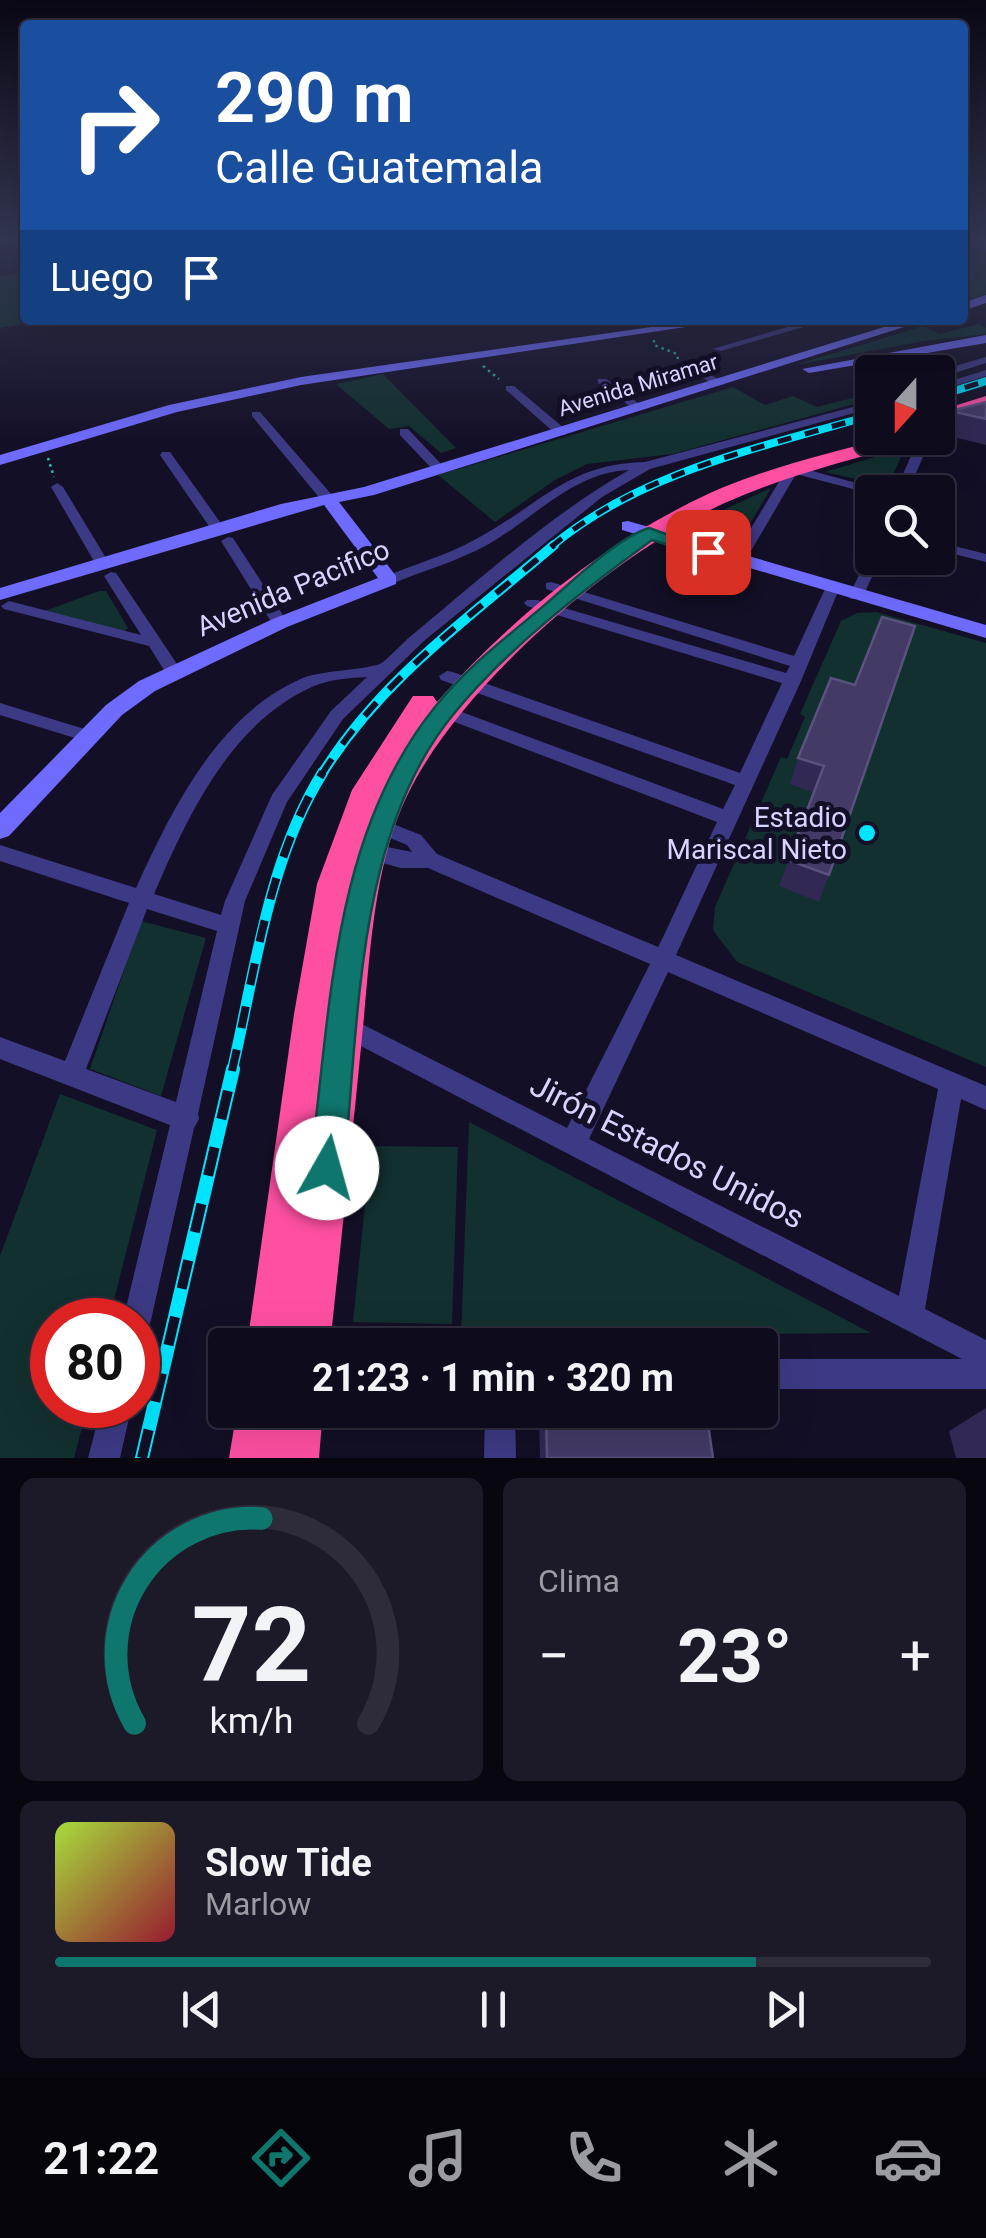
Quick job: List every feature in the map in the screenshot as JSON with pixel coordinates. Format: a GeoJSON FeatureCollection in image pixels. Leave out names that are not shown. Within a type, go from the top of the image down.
{"type":"FeatureCollection","features":[{"type":"Feature","properties":{"kind":"highway"},"geometry":{"type":"LineString","coordinates":[[955,414],[983,408]]}},
{"type":"Feature","properties":{"kind":"highway"},"geometry":{"type":"LineString","coordinates":[[955,421],[983,408]]}},
{"type":"Feature","properties":{"kind":"highway"},"geometry":{"type":"LineString","coordinates":[[307,1328],[364,835],[378,770],[456,681],[551,598],[638,530],[718,482],[855,441]]}},
{"type":"Feature","properties":{"kind":"highway"},"geometry":{"type":"LineString","coordinates":[[638,530],[720,496],[855,453]]}},
{"type":"Feature","properties":{"kind":"highway"},"geometry":{"type":"LineString","coordinates":[[274,1328],[314,1014],[335,884],[364,835]]}},
{"type":"Feature","properties":{"kind":"highway"},"geometry":{"type":"LineString","coordinates":[[256,1458],[260,1428]]}},
{"type":"Feature","properties":{"kind":"highway"},"geometry":{"type":"LineString","coordinates":[[292,1458],[295,1428]]}},
{"type":"Feature","properties":{"kind":"main road"},"geometry":{"type":"LineString","coordinates":[[0,460],[174,408],[301,381],[694,325]]}},
{"type":"Feature","properties":{"kind":"main road","name":"Avenida Miramar"},"geometry":{"type":"LineString","coordinates":[[3,603],[905,325]]}},
{"type":"Feature","properties":{"kind":"main road"},"geometry":{"type":"LineString","coordinates":[[751,375],[777,375],[941,344],[986,340]]}},
{"type":"Feature","properties":{"kind":"main road"},"geometry":{"type":"LineString","coordinates":[[331,503],[389,580]]}},
{"type":"Feature","properties":{"kind":"main road"},"geometry":{"type":"LineString","coordinates":[[638,530],[986,632]]}},
{"type":"Feature","properties":{"kind":"main road","name":"Avenida Pacifico"},"geometry":{"type":"LineString","coordinates":[[0,828],[130,697],[173,671],[389,580]]}},
{"type":"Feature","properties":{"kind":"street"},"geometry":{"type":"LineString","coordinates":[[716,349],[805,325]]}},
{"type":"Feature","properties":{"kind":"street"},"geometry":{"type":"LineString","coordinates":[[955,369],[986,360]]}},
{"type":"Feature","properties":{"kind":"street"},"geometry":{"type":"LineString","coordinates":[[691,366],[720,384]]}},
{"type":"Feature","properties":{"kind":"street"},"geometry":{"type":"LineString","coordinates":[[955,383],[986,373]]}},
{"type":"Feature","properties":{"kind":"street"},"geometry":{"type":"LineString","coordinates":[[602,380],[639,408]]}},
{"type":"Feature","properties":{"kind":"street"},"geometry":{"type":"LineString","coordinates":[[510,388],[561,432]]}},
{"type":"Feature","properties":{"kind":"street"},"geometry":{"type":"LineString","coordinates":[[143,1298],[248,865],[279,800],[327,728],[381,672],[597,494],[646,466],[855,410]]}},
{"type":"Feature","properties":{"kind":"street"},"geometry":{"type":"LineString","coordinates":[[256,414],[331,503]]}},
{"type":"Feature","properties":{"kind":"street"},"geometry":{"type":"LineString","coordinates":[[404,432],[439,469]]}},
{"type":"Feature","properties":{"kind":"street"},"geometry":{"type":"LineString","coordinates":[[166,455],[280,623]]}},
{"type":"Feature","properties":{"kind":"street","name":"Avenida Pacifico"},"geometry":{"type":"LineString","coordinates":[[389,580],[483,542],[579,476],[600,468],[646,466]]}},
{"type":"Feature","properties":{"kind":"street"},"geometry":{"type":"LineString","coordinates":[[738,560],[793,470],[855,485]]}},
{"type":"Feature","properties":{"kind":"street"},"geometry":{"type":"LineString","coordinates":[[57,487],[150,642],[173,671]]}},
{"type":"Feature","properties":{"kind":"street"},"geometry":{"type":"LineString","coordinates":[[955,550],[986,558]]}},
{"type":"Feature","properties":{"kind":"street"},"geometry":{"type":"LineString","coordinates":[[856,596],[866,575]]}},
{"type":"Feature","properties":{"kind":"street"},"geometry":{"type":"LineString","coordinates":[[574,1141],[664,963],[832,589]]}},
{"type":"Feature","properties":{"kind":"street"},"geometry":{"type":"LineString","coordinates":[[551,598],[796,672]]}},
{"type":"Feature","properties":{"kind":"street"},"geometry":{"type":"LineString","coordinates":[[551,598],[796,672]]}},
{"type":"Feature","properties":{"kind":"street"},"geometry":{"type":"LineString","coordinates":[[3,603],[150,642]]}},
{"type":"Feature","properties":{"kind":"street"},"geometry":{"type":"LineString","coordinates":[[72,1076],[140,898],[195,792],[226,744],[252,717],[302,684],[337,673],[381,672]]}},
{"type":"Feature","properties":{"kind":"street"},"geometry":{"type":"LineString","coordinates":[[456,681],[743,781]]}},
{"type":"Feature","properties":{"kind":"street"},"geometry":{"type":"LineString","coordinates":[[433,708],[726,818]]}},
{"type":"Feature","properties":{"kind":"street"},"geometry":{"type":"LineString","coordinates":[[0,709],[88,736]]}},
{"type":"Feature","properties":{"kind":"street"},"geometry":{"type":"LineString","coordinates":[[364,835],[401,860],[430,860],[986,1098]]}},
{"type":"Feature","properties":{"kind":"street"},"geometry":{"type":"LineString","coordinates":[[0,854],[231,927]]}},
{"type":"Feature","properties":{"kind":"street","name":"Jirón Estados Unidos"},"geometry":{"type":"LineString","coordinates":[[314,1014],[574,1141],[986,1356]]}},
{"type":"Feature","properties":{"kind":"street"},"geometry":{"type":"LineString","coordinates":[[0,1048],[187,1119]]}},
{"type":"Feature","properties":{"kind":"street"},"geometry":{"type":"LineString","coordinates":[[910,1316],[951,1084]]}},
{"type":"Feature","properties":{"kind":"street"},"geometry":{"type":"LineString","coordinates":[[778,1374],[986,1374]]}},
{"type":"Feature","properties":{"kind":"street"},"geometry":{"type":"LineString","coordinates":[[104,1458],[111,1428]]}},
{"type":"Feature","properties":{"kind":"street"},"geometry":{"type":"LineString","coordinates":[[500,1428],[500,1458]]}},
{"type":"Feature","properties":{"kind":"path"},"geometry":{"type":"LineString","coordinates":[[644,333],[646,340],[655,340],[654,345],[677,354],[678,360],[691,366]]}},
{"type":"Feature","properties":{"kind":"path"},"geometry":{"type":"LineString","coordinates":[[473,358],[510,388]]}},
{"type":"Feature","properties":{"kind":"path"},"geometry":{"type":"LineString","coordinates":[[44,446],[57,487]]}},
{"type":"Feature","properties":{"kind":"green space"},"geometry":{"type":"Polygon","coordinates":[[[0,307],[20,307],[20,324],[0,328],[0,307]]]}},
{"type":"Feature","properties":{"kind":"green space"},"geometry":{"type":"Polygon","coordinates":[[[979,324],[986,328],[986,334],[924,341],[795,365],[923,326],[940,334],[979,324]]]}},
{"type":"Feature","properties":{"kind":"green space"},"geometry":{"type":"Polygon","coordinates":[[[383,374],[456,448],[441,453],[409,426],[389,429],[336,384],[383,374]]]}},
{"type":"Feature","properties":{"kind":"green space"},"geometry":{"type":"Polygon","coordinates":[[[733,387],[765,405],[793,396],[817,407],[855,397],[855,404],[673,454],[587,464],[555,480],[495,522],[438,475],[733,387]]]}},
{"type":"Feature","properties":{"kind":"green space"},"geometry":{"type":"Polygon","coordinates":[[[882,455],[902,455],[893,475],[855,475],[855,479],[825,472],[882,455]]]}},
{"type":"Feature","properties":{"kind":"green space"},"geometry":{"type":"Polygon","coordinates":[[[771,488],[733,552],[692,541],[682,529],[771,488]]]}},
{"type":"Feature","properties":{"kind":"green space"},"geometry":{"type":"Polygon","coordinates":[[[106,591],[128,628],[123,632],[42,612],[106,591]]]}},
{"type":"Feature","properties":{"kind":"green space","name":"Estadio Mariscal Nieto"},"geometry":{"type":"Polygon","coordinates":[[[876,612],[986,643],[986,1067],[737,962],[713,930],[715,907],[781,757],[787,759],[805,717],[800,714],[841,621],[857,613],[876,612]]]}},
{"type":"Feature","properties":{"kind":"green space"},"geometry":{"type":"Polygon","coordinates":[[[141,921],[206,938],[161,1096],[90,1069],[141,921]]]}},
{"type":"Feature","properties":{"kind":"green space"},"geometry":{"type":"Polygon","coordinates":[[[60,1094],[157,1130],[115,1298],[30,1298],[30,1428],[82,1428],[74,1458],[0,1458],[0,1256],[60,1094]]]}},
{"type":"Feature","properties":{"kind":"green space"},"geometry":{"type":"Polygon","coordinates":[[[469,1122],[871,1333],[778,1334],[778,1328],[461,1328],[469,1122]]]}},
{"type":"Feature","properties":{"kind":"green space"},"geometry":{"type":"Polygon","coordinates":[[[371,1146],[458,1147],[452,1324],[353,1322],[371,1146]]]}},
{"type":"Feature","properties":{"kind":"building"},"geometry":{"type":"Polygon","coordinates":[[[986,402],[986,419],[955,412],[986,402]]]}},
{"type":"Feature","properties":{"kind":"building"},"geometry":{"type":"Polygon","coordinates":[[[882,617],[915,626],[829,875],[788,860],[824,766],[798,758],[831,678],[855,685],[882,617]]]}},
{"type":"Feature","properties":{"kind":"building"},"geometry":{"type":"Polygon","coordinates":[[[546,1428],[709,1428],[713,1458],[547,1458],[546,1428]]]}},
{"type":"Feature","properties":{"kind":"railway"},"geometry":{"type":"LineString","coordinates":[[955,391],[986,381]]}},
{"type":"Feature","properties":{"kind":"railway"},"geometry":{"type":"LineString","coordinates":[[551,547],[586,521],[663,481],[745,451],[855,420]]}},
{"type":"Feature","properties":{"kind":"railway"},"geometry":{"type":"LineString","coordinates":[[322,774],[345,740],[399,679],[554,545]]}},
{"type":"Feature","properties":{"kind":"railway"},"geometry":{"type":"LineString","coordinates":[[232,1071],[276,879],[304,806],[323,772]]}},
{"type":"Feature","properties":{"kind":"railway"},"geometry":{"type":"LineString","coordinates":[[142,1458],[233,1069]]}},
{"type":"Feature","properties":{"kind":"place","name":"Estadio Mariscal Nieto"},"geometry":{"type":"Point","coordinates":[867,833]}},
{"type":"Feature","properties":{"kind":"route"},"geometry":{"type":"LineString","coordinates":[[327,1168],[360,890],[379,826],[412,756],[443,712],[483,668],[597,571],[649,533],[708,552]]}}]}
